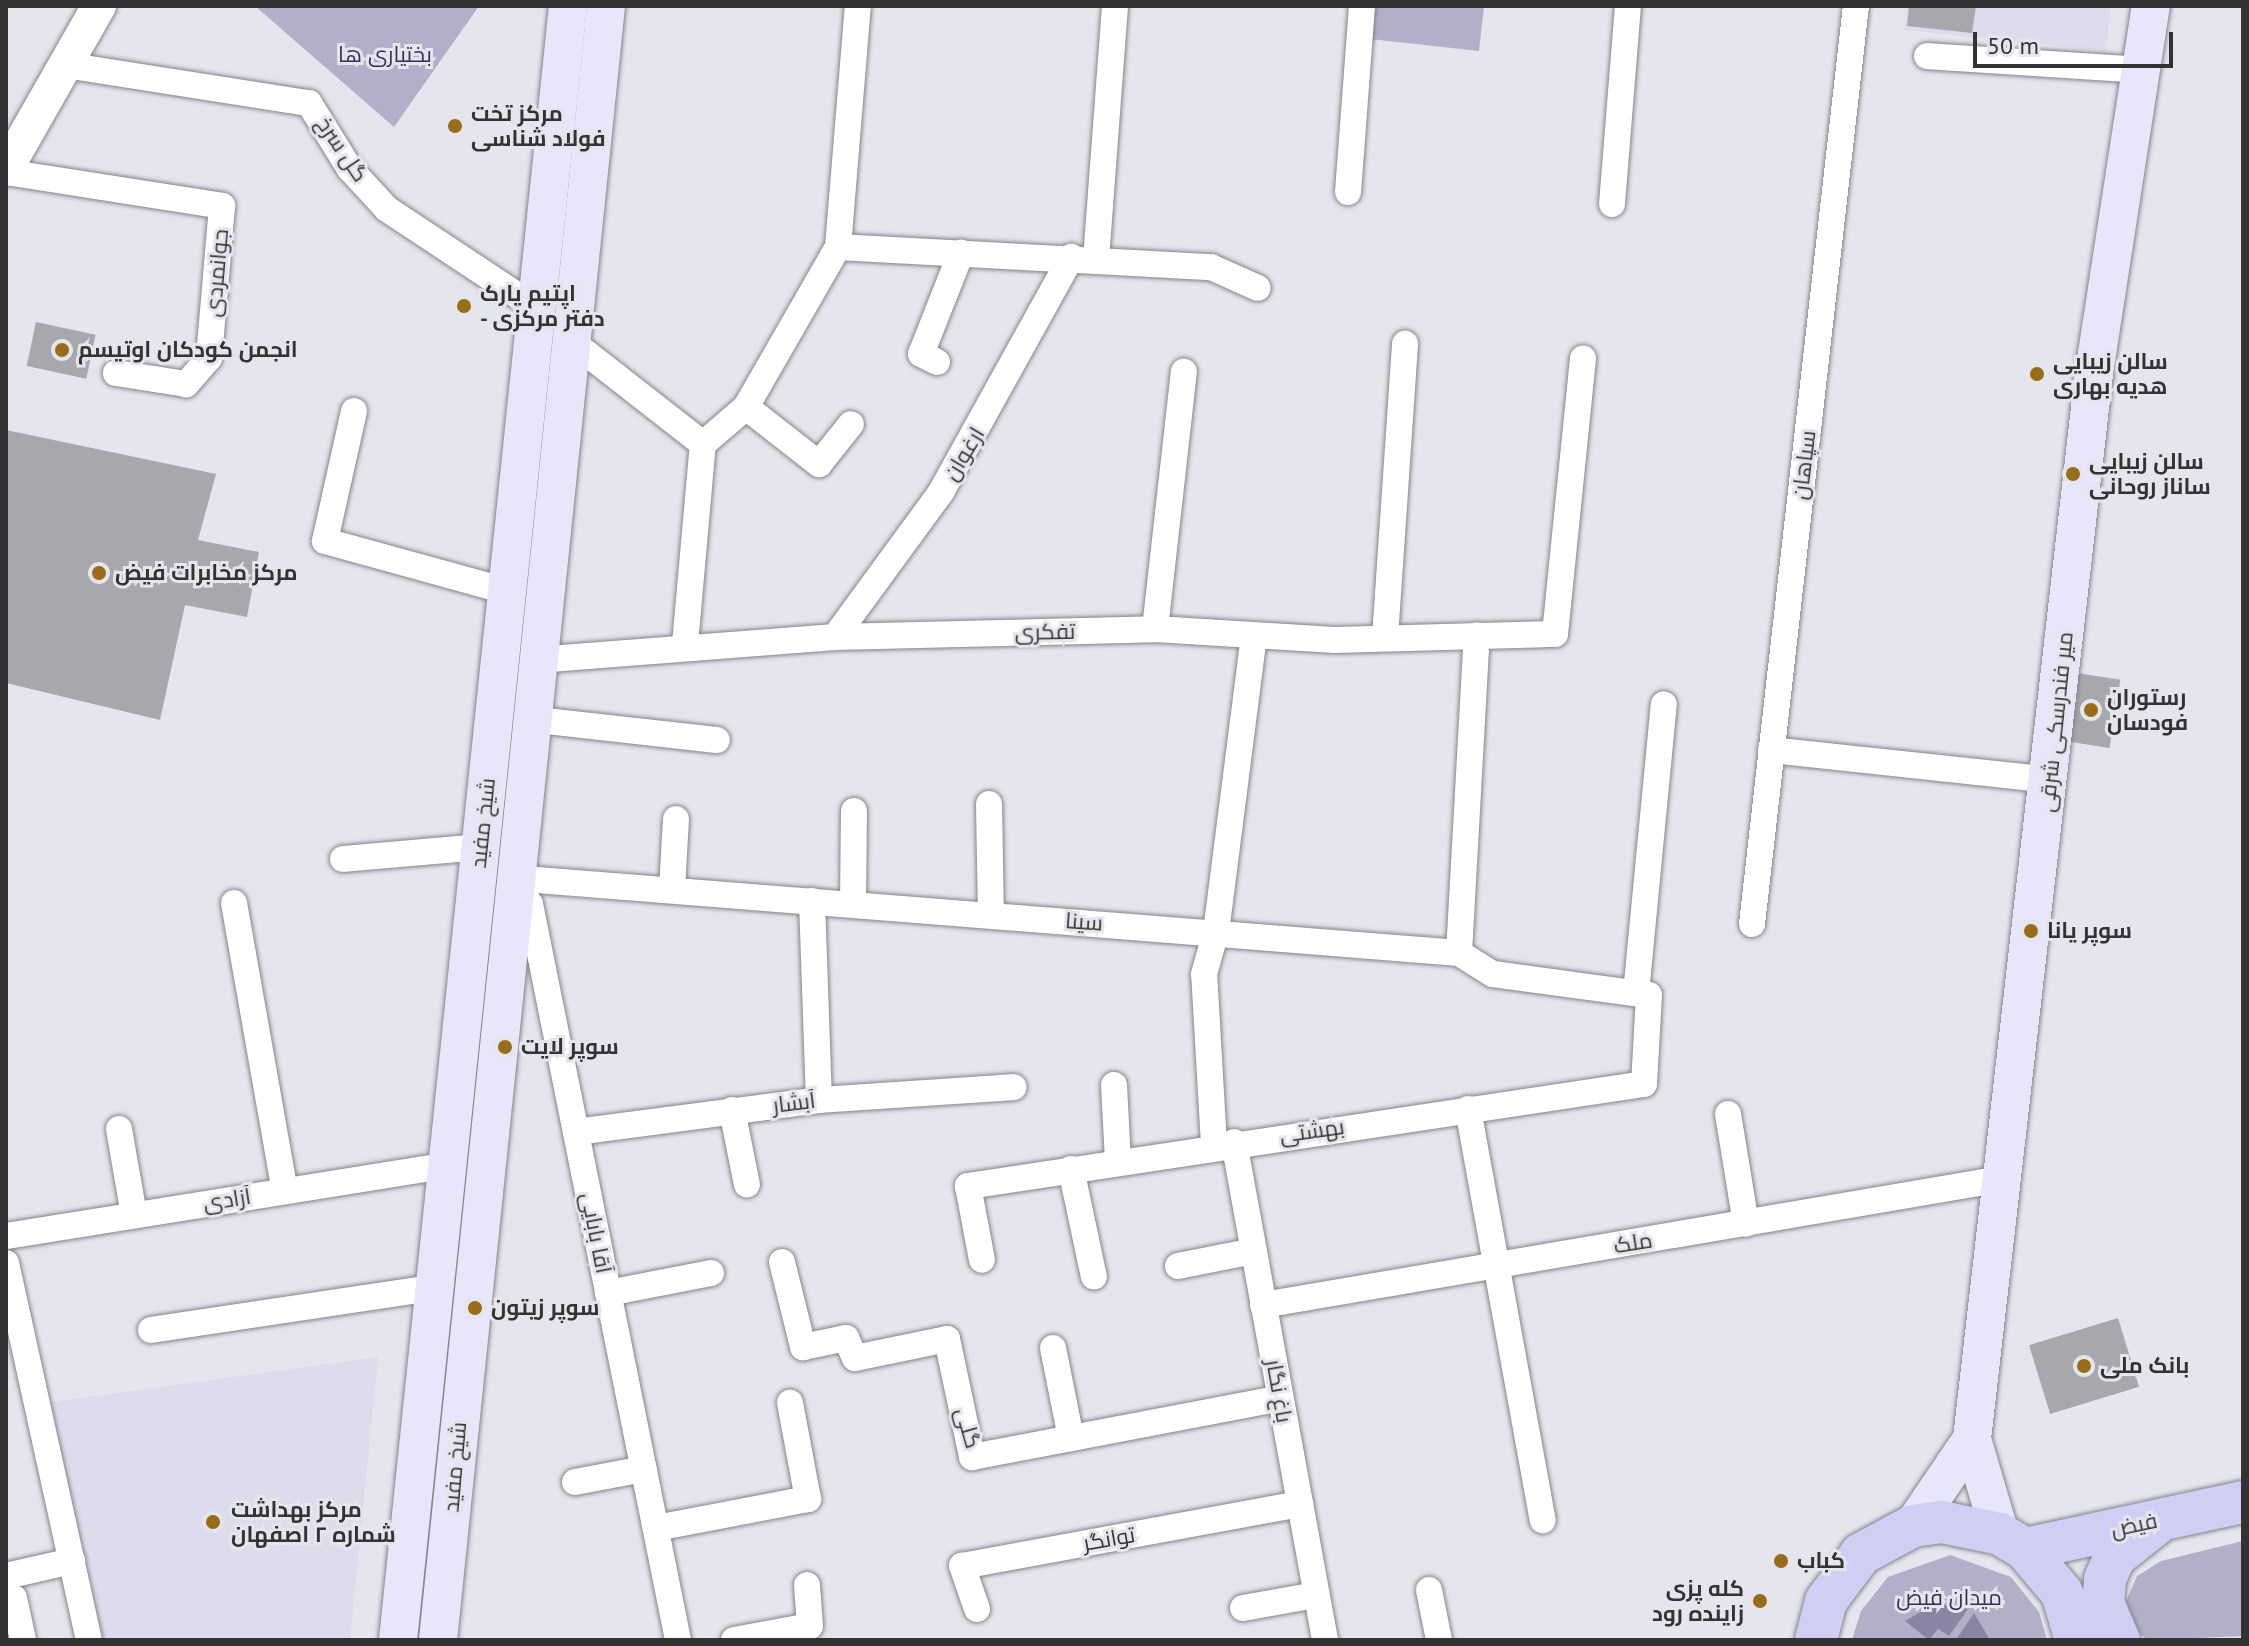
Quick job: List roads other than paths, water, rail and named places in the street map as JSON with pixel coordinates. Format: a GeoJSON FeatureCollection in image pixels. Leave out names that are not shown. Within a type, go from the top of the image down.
{"type":"FeatureCollection","features":[{"type":"Feature","properties":{"kind":"main road","name":"شیخ مفید"},"geometry":{"type":"LineString","coordinates":[[398,1640],[568,6]]}},
{"type":"Feature","properties":{"kind":"main road","name":"شیخ مفید"},"geometry":{"type":"LineString","coordinates":[[438,1640],[512,878],[606,6]]}},
{"type":"Feature","properties":{"kind":"main road","name":"میر فندرسکی شرقی"},"geometry":{"type":"LineString","coordinates":[[1972,1439],[2050,780],[2094,373],[2151,6]]}},
{"type":"Feature","properties":{"kind":"main road"},"geometry":{"type":"LineString","coordinates":[[420,1409],[439,1428],[459,1412]]}},
{"type":"Feature","properties":{"kind":"main road"},"geometry":{"type":"LineString","coordinates":[[1913,1526],[1972,1439]]}},
{"type":"Feature","properties":{"kind":"main road"},"geometry":{"type":"LineString","coordinates":[[1972,1439],[2013,1541],[2062,1593],[2076,1640]]}},
{"type":"Feature","properties":{"kind":"main road"},"geometry":{"type":"LineString","coordinates":[[414,1483],[434,1471],[454,1483]]}},
{"type":"Feature","properties":{"kind":"main road","name":"فیض"},"geometry":{"type":"LineString","coordinates":[[2013,1541],[2163,1519],[2243,1502]]}},
{"type":"Feature","properties":{"kind":"main road"},"geometry":{"type":"LineString","coordinates":[[2119,1640],[2103,1603],[2105,1579],[2115,1557],[2163,1519]]}},
{"type":"Feature","properties":{"kind":"main road"},"geometry":{"type":"LineString","coordinates":[[1814,1636],[1841,1575],[1861,1554],[1913,1526],[1942,1522],[2013,1541]]}},
{"type":"Feature","properties":{"kind":"street"},"geometry":{"type":"LineString","coordinates":[[9,157],[99,6]]}},
{"type":"Feature","properties":{"kind":"street"},"geometry":{"type":"LineString","coordinates":[[685,644],[703,444],[746,407],[838,247],[858,6]]}},
{"type":"Feature","properties":{"kind":"street"},"geometry":{"type":"LineString","coordinates":[[1083,258],[1115,6]]}},
{"type":"Feature","properties":{"kind":"street"},"geometry":{"type":"LineString","coordinates":[[1348,192],[1362,6]]}},
{"type":"Feature","properties":{"kind":"street"},"geometry":{"type":"LineString","coordinates":[[1612,204],[1628,6]]}},
{"type":"Feature","properties":{"kind":"street","name":"سپاهان"},"geometry":{"type":"LineString","coordinates":[[1752,924],[1856,6]]}},
{"type":"Feature","properties":{"kind":"street"},"geometry":{"type":"LineString","coordinates":[[1927,56],[2142,70]]}},
{"type":"Feature","properties":{"kind":"street","name":"گل سرخ"},"geometry":{"type":"LineString","coordinates":[[65,65],[309,103],[350,169],[387,209],[538,309]]}},
{"type":"Feature","properties":{"kind":"street","name":"جوانمردی"},"geometry":{"type":"LineString","coordinates":[[9,157],[222,206],[209,358],[186,384],[116,373]]}},
{"type":"Feature","properties":{"kind":"street"},"geometry":{"type":"LineString","coordinates":[[838,247],[1211,267],[1258,288]]}},
{"type":"Feature","properties":{"kind":"street"},"geometry":{"type":"LineString","coordinates":[[937,362],[921,354],[961,253]]}},
{"type":"Feature","properties":{"kind":"street","name":"ارغوان"},"geometry":{"type":"LineString","coordinates":[[835,637],[941,492],[1083,258]]}},
{"type":"Feature","properties":{"kind":"street"},"geometry":{"type":"LineString","coordinates":[[571,341],[703,444]]}},
{"type":"Feature","properties":{"kind":"street"},"geometry":{"type":"LineString","coordinates":[[1385,638],[1405,344]]}},
{"type":"Feature","properties":{"kind":"street","name":"تفکری"},"geometry":{"type":"LineString","coordinates":[[536,660],[685,644],[835,637],[1155,629],[1385,638],[1555,634],[1583,358]]}},
{"type":"Feature","properties":{"kind":"street"},"geometry":{"type":"LineString","coordinates":[[1155,629],[1184,372]]}},
{"type":"Feature","properties":{"kind":"street"},"geometry":{"type":"LineString","coordinates":[[746,407],[819,464],[851,424]]}},
{"type":"Feature","properties":{"kind":"street"},"geometry":{"type":"LineString","coordinates":[[354,411],[325,541],[507,591]]}},
{"type":"Feature","properties":{"kind":"street","name":"باغ نگار"},"geometry":{"type":"LineString","coordinates":[[1254,635],[1216,932],[1204,974],[1224,1143],[1254,1251],[1325,1640]]}},
{"type":"Feature","properties":{"kind":"street"},"geometry":{"type":"LineString","coordinates":[[1459,953],[1477,636]]}},
{"type":"Feature","properties":{"kind":"street"},"geometry":{"type":"LineString","coordinates":[[1642,994],[1664,704]]}},
{"type":"Feature","properties":{"kind":"street"},"geometry":{"type":"LineString","coordinates":[[529,719],[717,740]]}},
{"type":"Feature","properties":{"kind":"street"},"geometry":{"type":"LineString","coordinates":[[1771,750],[2050,780]]}},
{"type":"Feature","properties":{"kind":"street"},"geometry":{"type":"LineString","coordinates":[[989,804],[991,915]]}},
{"type":"Feature","properties":{"kind":"street"},"geometry":{"type":"LineString","coordinates":[[853,904],[854,811]]}},
{"type":"Feature","properties":{"kind":"street"},"geometry":{"type":"LineString","coordinates":[[672,890],[676,819]]}},
{"type":"Feature","properties":{"kind":"street"},"geometry":{"type":"LineString","coordinates":[[343,859],[481,847]]}},
{"type":"Feature","properties":{"kind":"street","name":"سینا"},"geometry":{"type":"LineString","coordinates":[[512,878],[1459,953],[1493,974],[1642,994]]}},
{"type":"Feature","properties":{"kind":"street","name":"آقا بابایی"},"geometry":{"type":"LineString","coordinates":[[512,878],[530,904],[678,1640]]}},
{"type":"Feature","properties":{"kind":"street"},"geometry":{"type":"LineString","coordinates":[[812,901],[819,1100]]}},
{"type":"Feature","properties":{"kind":"street"},"geometry":{"type":"LineString","coordinates":[[234,903],[285,1191]]}},
{"type":"Feature","properties":{"kind":"street","name":"بهشتی"},"geometry":{"type":"LineString","coordinates":[[982,1260],[968,1186],[1224,1143],[1644,1084],[1642,994]]}},
{"type":"Feature","properties":{"kind":"street"},"geometry":{"type":"LineString","coordinates":[[1114,1085],[1118,1161]]}},
{"type":"Feature","properties":{"kind":"street","name":"آبشار"},"geometry":{"type":"LineString","coordinates":[[576,1132],[819,1100],[1014,1087]]}},
{"type":"Feature","properties":{"kind":"street"},"geometry":{"type":"LineString","coordinates":[[1468,1109],[1543,1520]]}},
{"type":"Feature","properties":{"kind":"street"},"geometry":{"type":"LineString","coordinates":[[732,1110],[747,1185]]}},
{"type":"Feature","properties":{"kind":"street"},"geometry":{"type":"LineString","coordinates":[[1728,1114],[1746,1224]]}},
{"type":"Feature","properties":{"kind":"street"},"geometry":{"type":"LineString","coordinates":[[119,1129],[134,1215]]}},
{"type":"Feature","properties":{"kind":"street","name":"آزادی"},"geometry":{"type":"LineString","coordinates":[[6,1236],[448,1165]]}},
{"type":"Feature","properties":{"kind":"street"},"geometry":{"type":"LineString","coordinates":[[1071,1169],[1094,1277]]}},
{"type":"Feature","properties":{"kind":"street","name":"ملک"},"geometry":{"type":"LineString","coordinates":[[1263,1305],[2002,1179]]}},
{"type":"Feature","properties":{"kind":"street"},"geometry":{"type":"LineString","coordinates":[[1178,1266],[1254,1251]]}},
{"type":"Feature","properties":{"kind":"street","name":"گلی"},"geometry":{"type":"LineString","coordinates":[[782,1262],[803,1347],[846,1338],[855,1358],[947,1339],[972,1457],[1280,1398]]}},
{"type":"Feature","properties":{"kind":"street"},"geometry":{"type":"LineString","coordinates":[[6,1263],[89,1640]]}},
{"type":"Feature","properties":{"kind":"street"},"geometry":{"type":"LineString","coordinates":[[608,1293],[711,1273]]}},
{"type":"Feature","properties":{"kind":"street"},"geometry":{"type":"LineString","coordinates":[[151,1330],[433,1288]]}},
{"type":"Feature","properties":{"kind":"street"},"geometry":{"type":"LineString","coordinates":[[1053,1348],[1071,1438]]}},
{"type":"Feature","properties":{"kind":"street"},"geometry":{"type":"LineString","coordinates":[[656,1528],[808,1499],[790,1403]]}},
{"type":"Feature","properties":{"kind":"street"},"geometry":{"type":"LineString","coordinates":[[575,1482],[644,1469]]}},
{"type":"Feature","properties":{"kind":"street","name":"توانگر"},"geometry":{"type":"LineString","coordinates":[[977,1609],[962,1566],[1300,1504]]}},
{"type":"Feature","properties":{"kind":"street"},"geometry":{"type":"LineString","coordinates":[[23,1640],[10,1587],[72,1561]]}},
{"type":"Feature","properties":{"kind":"street"},"geometry":{"type":"LineString","coordinates":[[734,1640],[810,1626],[807,1585]]}},
{"type":"Feature","properties":{"kind":"street"},"geometry":{"type":"LineString","coordinates":[[1429,1590],[1439,1640]]}},
{"type":"Feature","properties":{"kind":"street"},"geometry":{"type":"LineString","coordinates":[[1243,1608],[1316,1595]]}},
{"type":"Feature","properties":{"kind":"place","name":"مرکز تخت فولاد شناسی"},"geometry":{"type":"Point","coordinates":[455,126]}},
{"type":"Feature","properties":{"kind":"place","name":"اپتیم پارک - دفتر مرکزی"},"geometry":{"type":"Point","coordinates":[464,306]}},
{"type":"Feature","properties":{"kind":"place","name":"انجمن کودکان اوتیسم"},"geometry":{"type":"Point","coordinates":[62,350]}},
{"type":"Feature","properties":{"kind":"place","name":"سالن زیبایی هدیه بهاری"},"geometry":{"type":"Point","coordinates":[2037,374]}},
{"type":"Feature","properties":{"kind":"place","name":"سالن زیبایی ساناز روحانی"},"geometry":{"type":"Point","coordinates":[2073,474]}},
{"type":"Feature","properties":{"kind":"place","name":"مرکز مخابرات فیض"},"geometry":{"type":"Point","coordinates":[99,573]}},
{"type":"Feature","properties":{"kind":"place","name":"رستوران فودسان"},"geometry":{"type":"Point","coordinates":[2091,710]}},
{"type":"Feature","properties":{"kind":"place","name":"سوپر یانا"},"geometry":{"type":"Point","coordinates":[2031,931]}},
{"type":"Feature","properties":{"kind":"place","name":"سوپر لایت"},"geometry":{"type":"Point","coordinates":[505,1047]}},
{"type":"Feature","properties":{"kind":"place","name":"سوپر زیتون"},"geometry":{"type":"Point","coordinates":[475,1308]}},
{"type":"Feature","properties":{"kind":"place","name":"بانک ملی"},"geometry":{"type":"Point","coordinates":[2084,1366]}},
{"type":"Feature","properties":{"kind":"place","name":"مرکز بهداشت شماره ۲ اصفهان"},"geometry":{"type":"Point","coordinates":[213,1522]}},
{"type":"Feature","properties":{"kind":"place","name":"کباب"},"geometry":{"type":"Point","coordinates":[1781,1561]}},
{"type":"Feature","properties":{"kind":"place","name":"کله پزی زاینده رود"},"geometry":{"type":"Point","coordinates":[1760,1601]}},
{"type":"Feature","properties":{"kind":"park label","name":"بختیاری ها"},"geometry":{"type":"Point","coordinates":[385,55]}},
{"type":"Feature","properties":{"kind":"park label","name":"میدان فیض"},"geometry":{"type":"Point","coordinates":[1949,1598]}}]}
